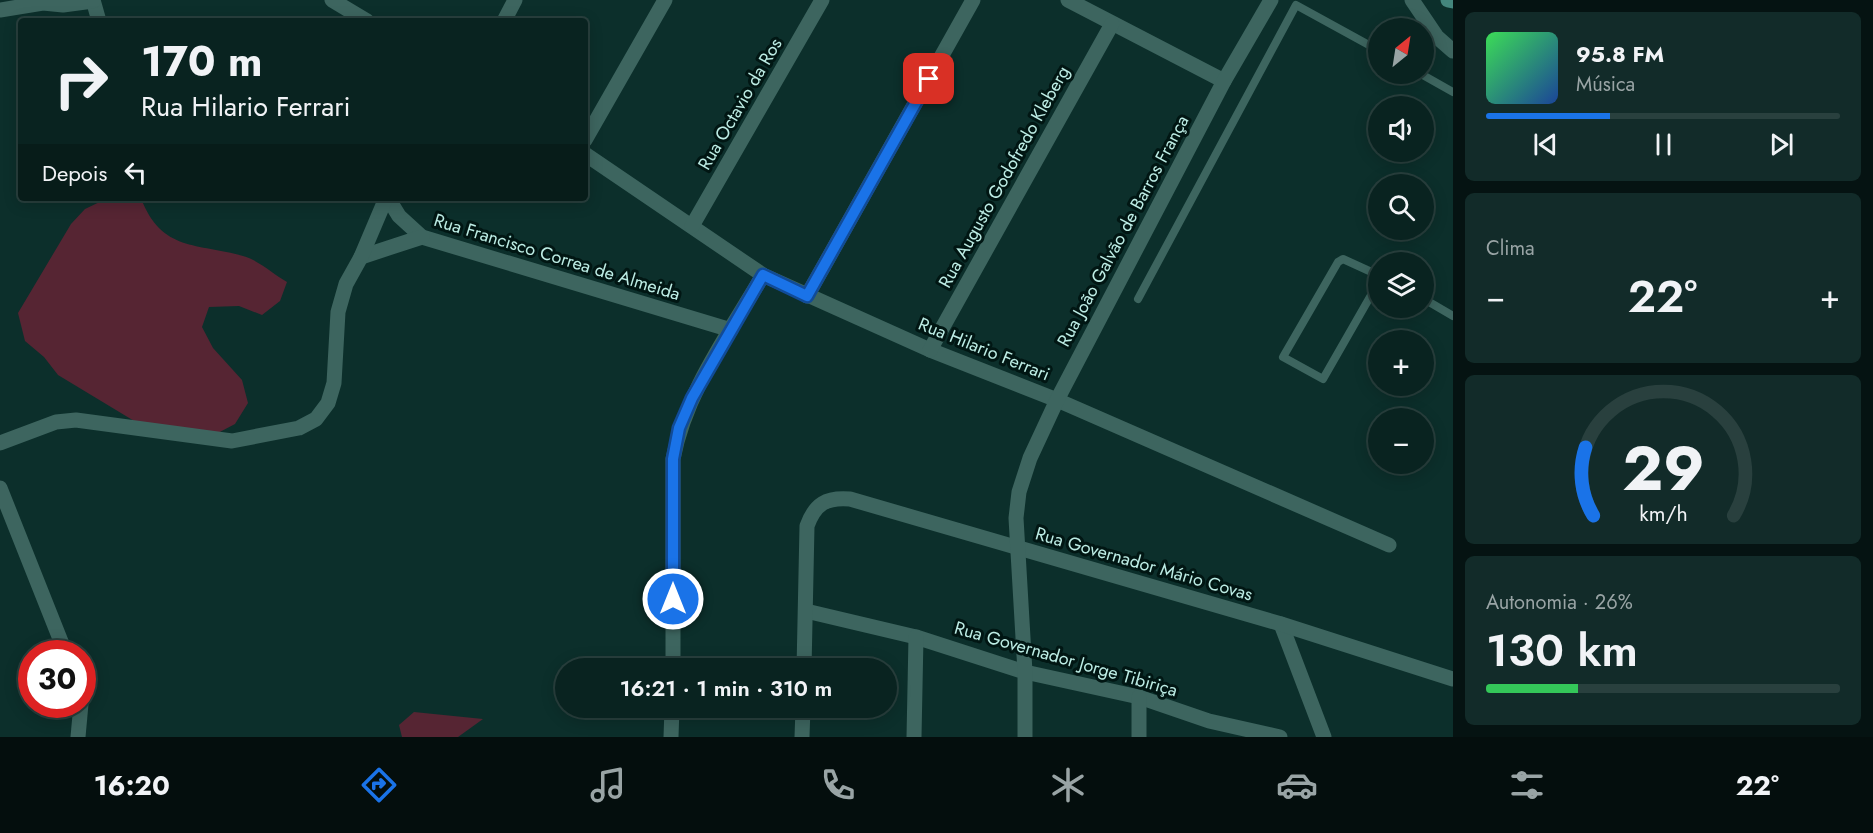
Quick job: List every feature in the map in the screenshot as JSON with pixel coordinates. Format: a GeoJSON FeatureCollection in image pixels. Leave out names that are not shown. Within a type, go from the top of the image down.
{"type":"FeatureCollection","features":[{"type":"Feature","properties":{"kind":"main road"},"geometry":{"type":"LineString","coordinates":[[1448,0],[1453,1]]}},
{"type":"Feature","properties":{"kind":"street"},"geometry":{"type":"LineString","coordinates":[[0,10],[43,3],[63,5],[93,0],[98,18]]}},
{"type":"Feature","properties":{"kind":"street"},"geometry":{"type":"LineString","coordinates":[[332,0],[350,11]]}},
{"type":"Feature","properties":{"kind":"street"},"geometry":{"type":"LineString","coordinates":[[506,18],[515,0]]}},
{"type":"Feature","properties":{"kind":"street"},"geometry":{"type":"LineString","coordinates":[[588,135],[665,0]]}},
{"type":"Feature","properties":{"kind":"street","name":"Rua Octavio da Ros"},"geometry":{"type":"LineString","coordinates":[[692,226],[822,0]]}},
{"type":"Feature","properties":{"kind":"street"},"geometry":{"type":"LineString","coordinates":[[807,296],[973,0]]}},
{"type":"Feature","properties":{"kind":"street"},"geometry":{"type":"LineString","coordinates":[[1068,0],[1224,81]]}},
{"type":"Feature","properties":{"kind":"street","name":"Rua João Galvão de Barros França"},"geometry":{"type":"LineString","coordinates":[[1025,737],[1025,672],[1016,518],[1019,492],[1030,459],[1057,400],[1224,81],[1271,0]]}},
{"type":"Feature","properties":{"kind":"street"},"geometry":{"type":"LineString","coordinates":[[1412,1],[1437,38],[1453,51]]}},
{"type":"Feature","properties":{"kind":"street","name":"Rua Augusto Godofredo Kleberg"},"geometry":{"type":"LineString","coordinates":[[930,350],[1112,24]]}},
{"type":"Feature","properties":{"kind":"street","name":"Rua Hilario Ferrari"},"geometry":{"type":"LineString","coordinates":[[588,156],[763,275],[930,350],[1057,400],[1389,545]]}},
{"type":"Feature","properties":{"kind":"street"},"geometry":{"type":"LineString","coordinates":[[0,443],[56,422],[76,420],[232,441],[299,428],[316,419],[328,403],[334,383],[338,312],[346,284],[361,257],[386,201]]}},
{"type":"Feature","properties":{"kind":"street","name":"Rua Francisco Correa de Almeida"},"geometry":{"type":"LineString","coordinates":[[389,201],[408,227],[422,237],[731,330]]}},
{"type":"Feature","properties":{"kind":"street"},"geometry":{"type":"LineString","coordinates":[[361,257],[422,237]]}},
{"type":"Feature","properties":{"kind":"street"},"geometry":{"type":"LineString","coordinates":[[673,658],[673,459],[679,428],[692,398],[763,275]]}},
{"type":"Feature","properties":{"kind":"street"},"geometry":{"type":"LineString","coordinates":[[0,488],[60,640]]}},
{"type":"Feature","properties":{"kind":"street","name":"Rua Governador Mário Covas"},"geometry":{"type":"LineString","coordinates":[[806,611],[807,526],[812,512],[823,501],[835,498],[850,499],[1281,624],[1453,679]]}},
{"type":"Feature","properties":{"kind":"street"},"geometry":{"type":"LineString","coordinates":[[804,658],[806,611]]}},
{"type":"Feature","properties":{"kind":"street","name":"Rua Governador Jorge Tibiriça"},"geometry":{"type":"LineString","coordinates":[[806,611],[916,637],[1025,672],[1139,698],[1209,721],[1280,737]]}},
{"type":"Feature","properties":{"kind":"street"},"geometry":{"type":"LineString","coordinates":[[1281,624],[1324,737]]}},
{"type":"Feature","properties":{"kind":"street"},"geometry":{"type":"LineString","coordinates":[[914,737],[916,637]]}},
{"type":"Feature","properties":{"kind":"street"},"geometry":{"type":"LineString","coordinates":[[1138,737],[1139,698]]}},
{"type":"Feature","properties":{"kind":"street"},"geometry":{"type":"LineString","coordinates":[[78,737],[80,718]]}},
{"type":"Feature","properties":{"kind":"street"},"geometry":{"type":"LineString","coordinates":[[671,737],[672,718]]}},
{"type":"Feature","properties":{"kind":"street"},"geometry":{"type":"LineString","coordinates":[[802,737],[803,718]]}},
{"type":"Feature","properties":{"kind":"street"},"geometry":{"type":"LineString","coordinates":[[1209,721],[1215,737]]}},
{"type":"Feature","properties":{"kind":"lane"},"geometry":{"type":"LineString","coordinates":[[1138,299],[1296,5],[1368,45]]}},
{"type":"Feature","properties":{"kind":"lane"},"geometry":{"type":"LineString","coordinates":[[1434,81],[1453,92]]}},
{"type":"Feature","properties":{"kind":"lane"},"geometry":{"type":"LineString","coordinates":[[1368,270],[1343,259],[1338,262],[1283,357],[1323,379],[1368,300]]}},
{"type":"Feature","properties":{"kind":"lane"},"geometry":{"type":"LineString","coordinates":[[1434,305],[1453,316]]}},
{"type":"Feature","properties":{"kind":"shaded area"},"geometry":{"type":"Polygon","coordinates":[[[102,201],[142,201],[149,215],[170,237],[196,246],[249,258],[287,282],[280,301],[262,315],[239,306],[209,307],[202,327],[213,348],[242,380],[248,403],[235,424],[214,435],[164,439],[58,375],[44,357],[25,341],[18,313],[71,224],[85,209],[102,201]]]}},
{"type":"Feature","properties":{"kind":"shaded area"},"geometry":{"type":"Polygon","coordinates":[[[414,712],[483,719],[458,737],[402,737],[399,725],[414,712]]]}},
{"type":"Feature","properties":{"kind":"route"},"geometry":{"type":"LineString","coordinates":[[673,599],[673,459],[679,428],[692,398],[763,275],[807,296],[929,79]]}}]}
